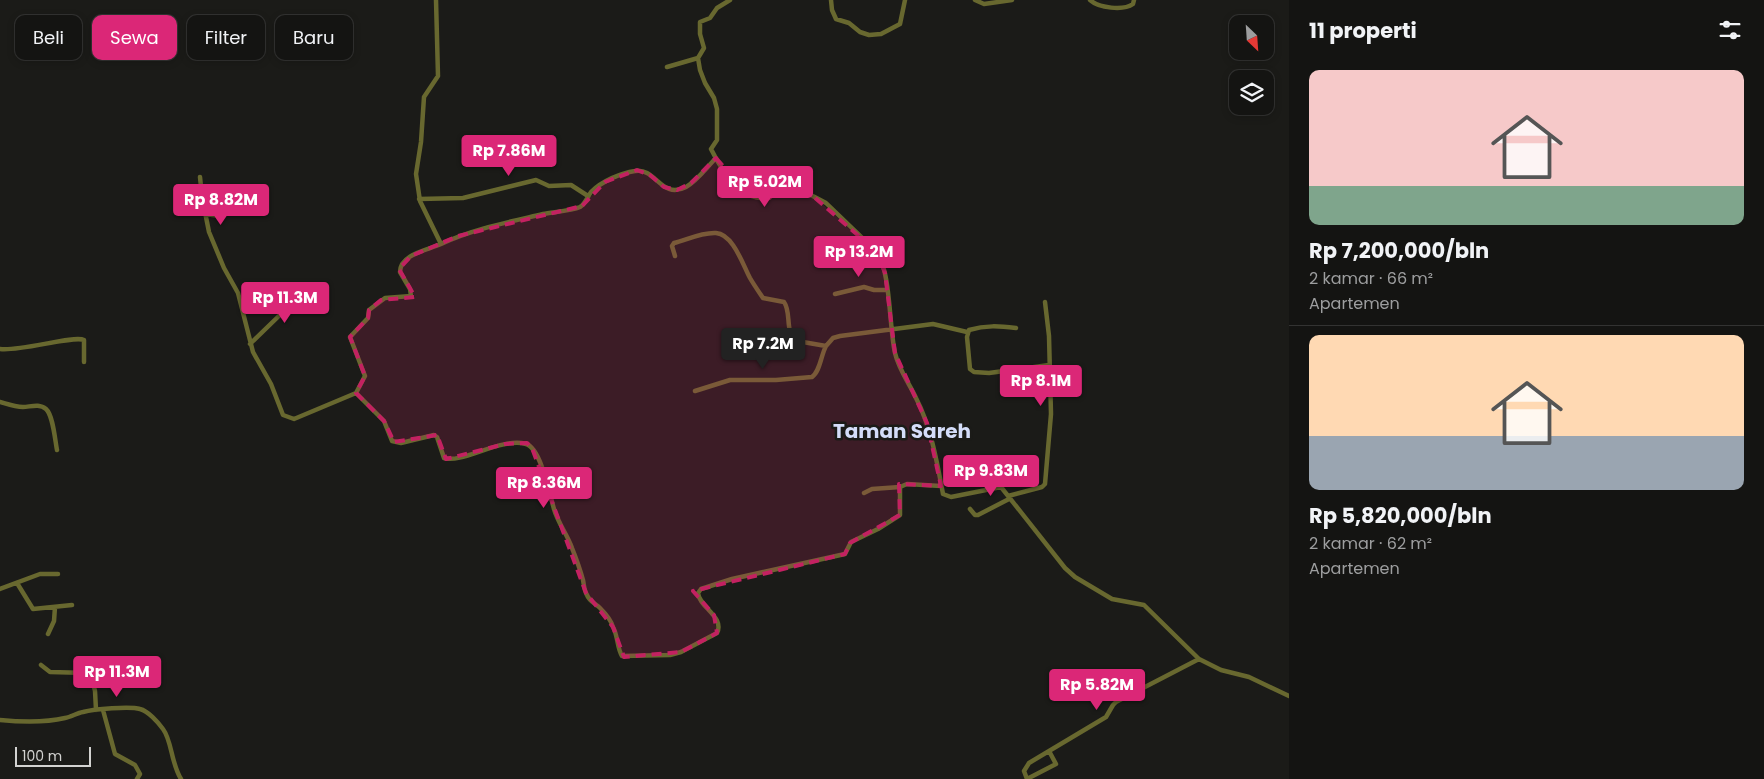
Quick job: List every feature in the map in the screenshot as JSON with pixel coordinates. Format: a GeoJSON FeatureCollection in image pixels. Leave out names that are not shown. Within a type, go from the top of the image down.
{"type":"FeatureCollection","features":[{"type":"Feature","properties":{"kind":"street"},"geometry":{"type":"LineString","coordinates":[[436,0],[438,76],[424,97],[421,142],[416,174],[419,199],[441,244]]}},
{"type":"Feature","properties":{"kind":"street"},"geometry":{"type":"LineString","coordinates":[[667,67],[698,58],[704,48],[699,23],[710,18],[717,8],[730,0]]}},
{"type":"Feature","properties":{"kind":"street"},"geometry":{"type":"LineString","coordinates":[[831,0],[832,10],[836,19],[848,23],[860,32],[869,35],[881,34],[892,30],[900,24],[905,0]]}},
{"type":"Feature","properties":{"kind":"street"},"geometry":{"type":"LineString","coordinates":[[975,0],[984,4],[1012,0]]}},
{"type":"Feature","properties":{"kind":"street"},"geometry":{"type":"LineString","coordinates":[[1090,0],[1099,6],[1110,7],[1129,6],[1133,4],[1134,0]]}},
{"type":"Feature","properties":{"kind":"street"},"geometry":{"type":"LineString","coordinates":[[698,58],[702,77],[714,98],[717,109],[717,140],[710,148],[741,191],[748,195],[769,198],[786,183],[793,180],[810,195],[821,199],[877,252],[885,273],[895,353],[900,370],[916,397],[927,423],[943,494],[949,497],[1001,487],[1075,578],[1112,599],[1144,605],[1200,659],[1222,670],[1249,677],[1289,696]]}},
{"type":"Feature","properties":{"kind":"street"},"geometry":{"type":"LineString","coordinates":[[200,177],[209,232],[224,268],[238,293],[250,344],[284,414],[291,420],[356,393],[365,376],[350,337],[368,318],[369,310],[377,303],[385,298],[409,297],[412,295],[400,272],[402,264],[411,256],[458,236],[580,207],[594,189],[605,182],[637,170],[650,174],[664,187],[677,190],[691,183],[716,158]]}},
{"type":"Feature","properties":{"kind":"street"},"geometry":{"type":"LineString","coordinates":[[419,199],[463,198],[536,180],[549,186],[570,184],[588,196]]}},
{"type":"Feature","properties":{"kind":"street"},"geometry":{"type":"LineString","coordinates":[[205,214],[220,216],[228,210]]}},
{"type":"Feature","properties":{"kind":"street"},"geometry":{"type":"LineString","coordinates":[[675,256],[672,246],[674,243],[704,234],[718,233],[735,249],[763,298],[784,302],[787,306],[790,334],[793,338],[797,341],[826,346]]}},
{"type":"Feature","properties":{"kind":"street"},"geometry":{"type":"LineString","coordinates":[[835,294],[864,287],[874,290],[887,290]]}},
{"type":"Feature","properties":{"kind":"street"},"geometry":{"type":"LineString","coordinates":[[250,344],[283,312],[286,306],[285,292]]}},
{"type":"Feature","properties":{"kind":"street"},"geometry":{"type":"LineString","coordinates":[[970,509],[975,515],[978,515],[1009,498],[1042,487],[1045,484],[1051,414],[1045,302]]}},
{"type":"Feature","properties":{"kind":"street"},"geometry":{"type":"LineString","coordinates":[[695,391],[730,380],[776,380],[812,377],[816,374],[826,346],[834,337],[933,324],[967,332],[981,326],[994,325],[1016,328]]}},
{"type":"Feature","properties":{"kind":"street"},"geometry":{"type":"LineString","coordinates":[[967,332],[968,362],[970,369],[974,372],[989,373],[1049,365]]}},
{"type":"Feature","properties":{"kind":"street"},"geometry":{"type":"LineString","coordinates":[[0,349],[46,345],[79,338],[84,340],[84,362]]}},
{"type":"Feature","properties":{"kind":"street"},"geometry":{"type":"LineString","coordinates":[[356,393],[384,421],[392,441],[401,443],[434,436],[437,437],[446,459],[458,458],[505,444],[526,444],[532,448],[550,489],[556,514],[571,545],[588,598],[600,608],[614,627],[620,654],[624,657],[670,655],[681,652],[717,633],[719,628],[717,622],[698,598],[698,593],[701,589],[732,579],[845,554],[851,542],[878,529],[900,515],[900,487]]}},
{"type":"Feature","properties":{"kind":"street"},"geometry":{"type":"LineString","coordinates":[[0,402],[23,407],[42,406],[47,410],[52,423],[57,450]]}},
{"type":"Feature","properties":{"kind":"street"},"geometry":{"type":"LineString","coordinates":[[864,493],[872,489],[900,487],[907,484],[941,486]]}},
{"type":"Feature","properties":{"kind":"street"},"geometry":{"type":"LineString","coordinates":[[0,589],[40,574],[58,574]]}},
{"type":"Feature","properties":{"kind":"street"},"geometry":{"type":"LineString","coordinates":[[18,583],[31,608],[72,604]]}},
{"type":"Feature","properties":{"kind":"street"},"geometry":{"type":"LineString","coordinates":[[48,634],[54,621],[55,607]]}},
{"type":"Feature","properties":{"kind":"street"},"geometry":{"type":"LineString","coordinates":[[1049,751],[1056,764],[1027,779],[1024,770],[1026,766],[1049,751],[1106,717],[1113,704],[1200,659]]}},
{"type":"Feature","properties":{"kind":"street"},"geometry":{"type":"LineString","coordinates":[[41,665],[50,672],[88,673],[91,675],[95,691],[96,710]]}},
{"type":"Feature","properties":{"kind":"street"},"geometry":{"type":"LineString","coordinates":[[0,720],[25,722],[64,719],[81,712],[117,708],[139,708],[152,716],[164,729],[172,759],[181,779]]}},
{"type":"Feature","properties":{"kind":"street"},"geometry":{"type":"LineString","coordinates":[[103,710],[115,754],[137,768],[140,774],[137,779]]}},
{"type":"Feature","properties":{"kind":"highlighted area"},"geometry":{"type":"Polygon","coordinates":[[[716,158],[748,195],[769,198],[786,183],[797,182],[877,252],[885,273],[895,353],[927,423],[941,486],[899,484],[900,515],[850,543],[845,554],[693,591],[714,615],[717,633],[681,652],[624,657],[613,627],[586,593],[532,448],[527,443],[505,444],[446,459],[437,435],[394,442],[384,421],[356,393],[365,376],[350,337],[368,318],[369,310],[381,300],[415,297],[399,269],[411,256],[458,236],[582,206],[605,182],[637,170],[650,175],[664,187],[677,190],[691,183],[716,158]]]}},
{"type":"Feature","properties":{"kind":"district","name":"Taman Sareh"},"geometry":{"type":"Point","coordinates":[902,431]}}]}
